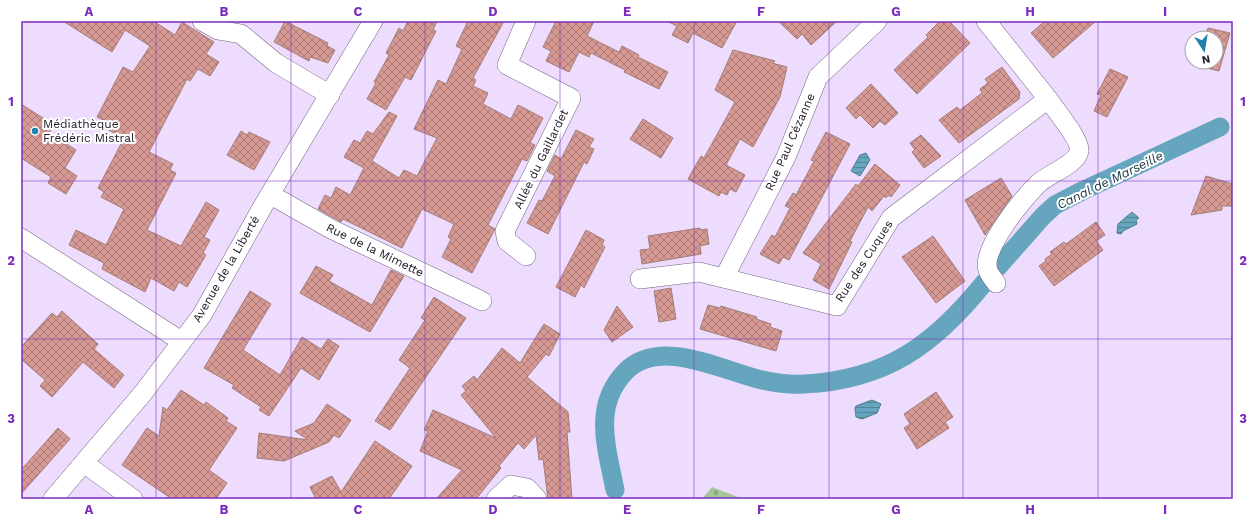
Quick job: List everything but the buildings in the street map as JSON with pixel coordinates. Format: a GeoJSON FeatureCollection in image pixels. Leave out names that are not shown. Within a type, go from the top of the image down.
{"type":"FeatureCollection","features":[{"type":"Feature","properties":{"kind":"street"},"geometry":{"type":"LineString","coordinates":[[202,21],[218,30],[242,34],[276,63],[330,95]]}},
{"type":"Feature","properties":{"kind":"street","name":"Avenue de la Liberté"},"geometry":{"type":"LineString","coordinates":[[53,499],[143,393],[202,315],[248,232],[373,21]]}},
{"type":"Feature","properties":{"kind":"street","name":"Allée du Gaillardet"},"geometry":{"type":"LineString","coordinates":[[526,21],[507,65],[571,98],[505,231],[507,241],[526,256]]}},
{"type":"Feature","properties":{"kind":"street","name":"Rue Paul Cézanne"},"geometry":{"type":"LineString","coordinates":[[724,278],[786,157],[818,77],[877,21]]}},
{"type":"Feature","properties":{"kind":"street"},"geometry":{"type":"LineString","coordinates":[[986,21],[1048,99],[1078,142],[1080,151],[1075,161],[1040,182],[1022,201],[1003,227],[988,258],[992,276]]}},
{"type":"Feature","properties":{"kind":"street","name":"Rue des Cuques"},"geometry":{"type":"LineString","coordinates":[[640,279],[699,272],[837,306],[891,218],[1048,99]]}},
{"type":"Feature","properties":{"kind":"street","name":"Rue de la Mimette"},"geometry":{"type":"LineString","coordinates":[[271,195],[331,229],[482,301]]}},
{"type":"Feature","properties":{"kind":"street"},"geometry":{"type":"LineString","coordinates":[[21,238],[181,341]]}},
{"type":"Feature","properties":{"kind":"street"},"geometry":{"type":"LineString","coordinates":[[84,464],[133,499]]}},
{"type":"Feature","properties":{"kind":"street"},"geometry":{"type":"LineString","coordinates":[[496,499],[511,485],[527,488],[537,499]]}},
{"type":"Feature","properties":{"kind":"green space"},"geometry":{"type":"Polygon","coordinates":[[[712,487],[743,499],[702,499],[712,487]]]}},
{"type":"Feature","properties":{"kind":"water"},"geometry":{"type":"Polygon","coordinates":[[[866,153],[870,160],[860,176],[851,171],[860,155],[866,153]]]}},
{"type":"Feature","properties":{"kind":"water"},"geometry":{"type":"Polygon","coordinates":[[[1132,212],[1139,218],[1136,220],[1137,224],[1123,231],[1121,234],[1117,233],[1118,224],[1132,212]]]}},
{"type":"Feature","properties":{"kind":"water"},"geometry":{"type":"Polygon","coordinates":[[[872,400],[881,404],[877,413],[862,419],[856,417],[856,406],[872,400]]]}},
{"type":"Feature","properties":{"kind":"waterway","name":"Canal de Marseille"},"geometry":{"type":"LineString","coordinates":[[997,268],[1043,216],[1055,205],[1220,127]]}},
{"type":"Feature","properties":{"kind":"waterway","name":"Canal de Marseille"},"geometry":{"type":"LineString","coordinates":[[615,490],[606,443],[605,414],[608,399],[615,385],[625,372],[639,362],[656,357],[673,356],[692,359],[762,380],[788,384],[833,381],[860,375],[884,367],[927,341],[965,305],[984,283]]}},
{"type":"Feature","properties":{"kind":"place","name":"Médiathèque Frédéric Mistral"},"geometry":{"type":"Point","coordinates":[35,131]}}]}
